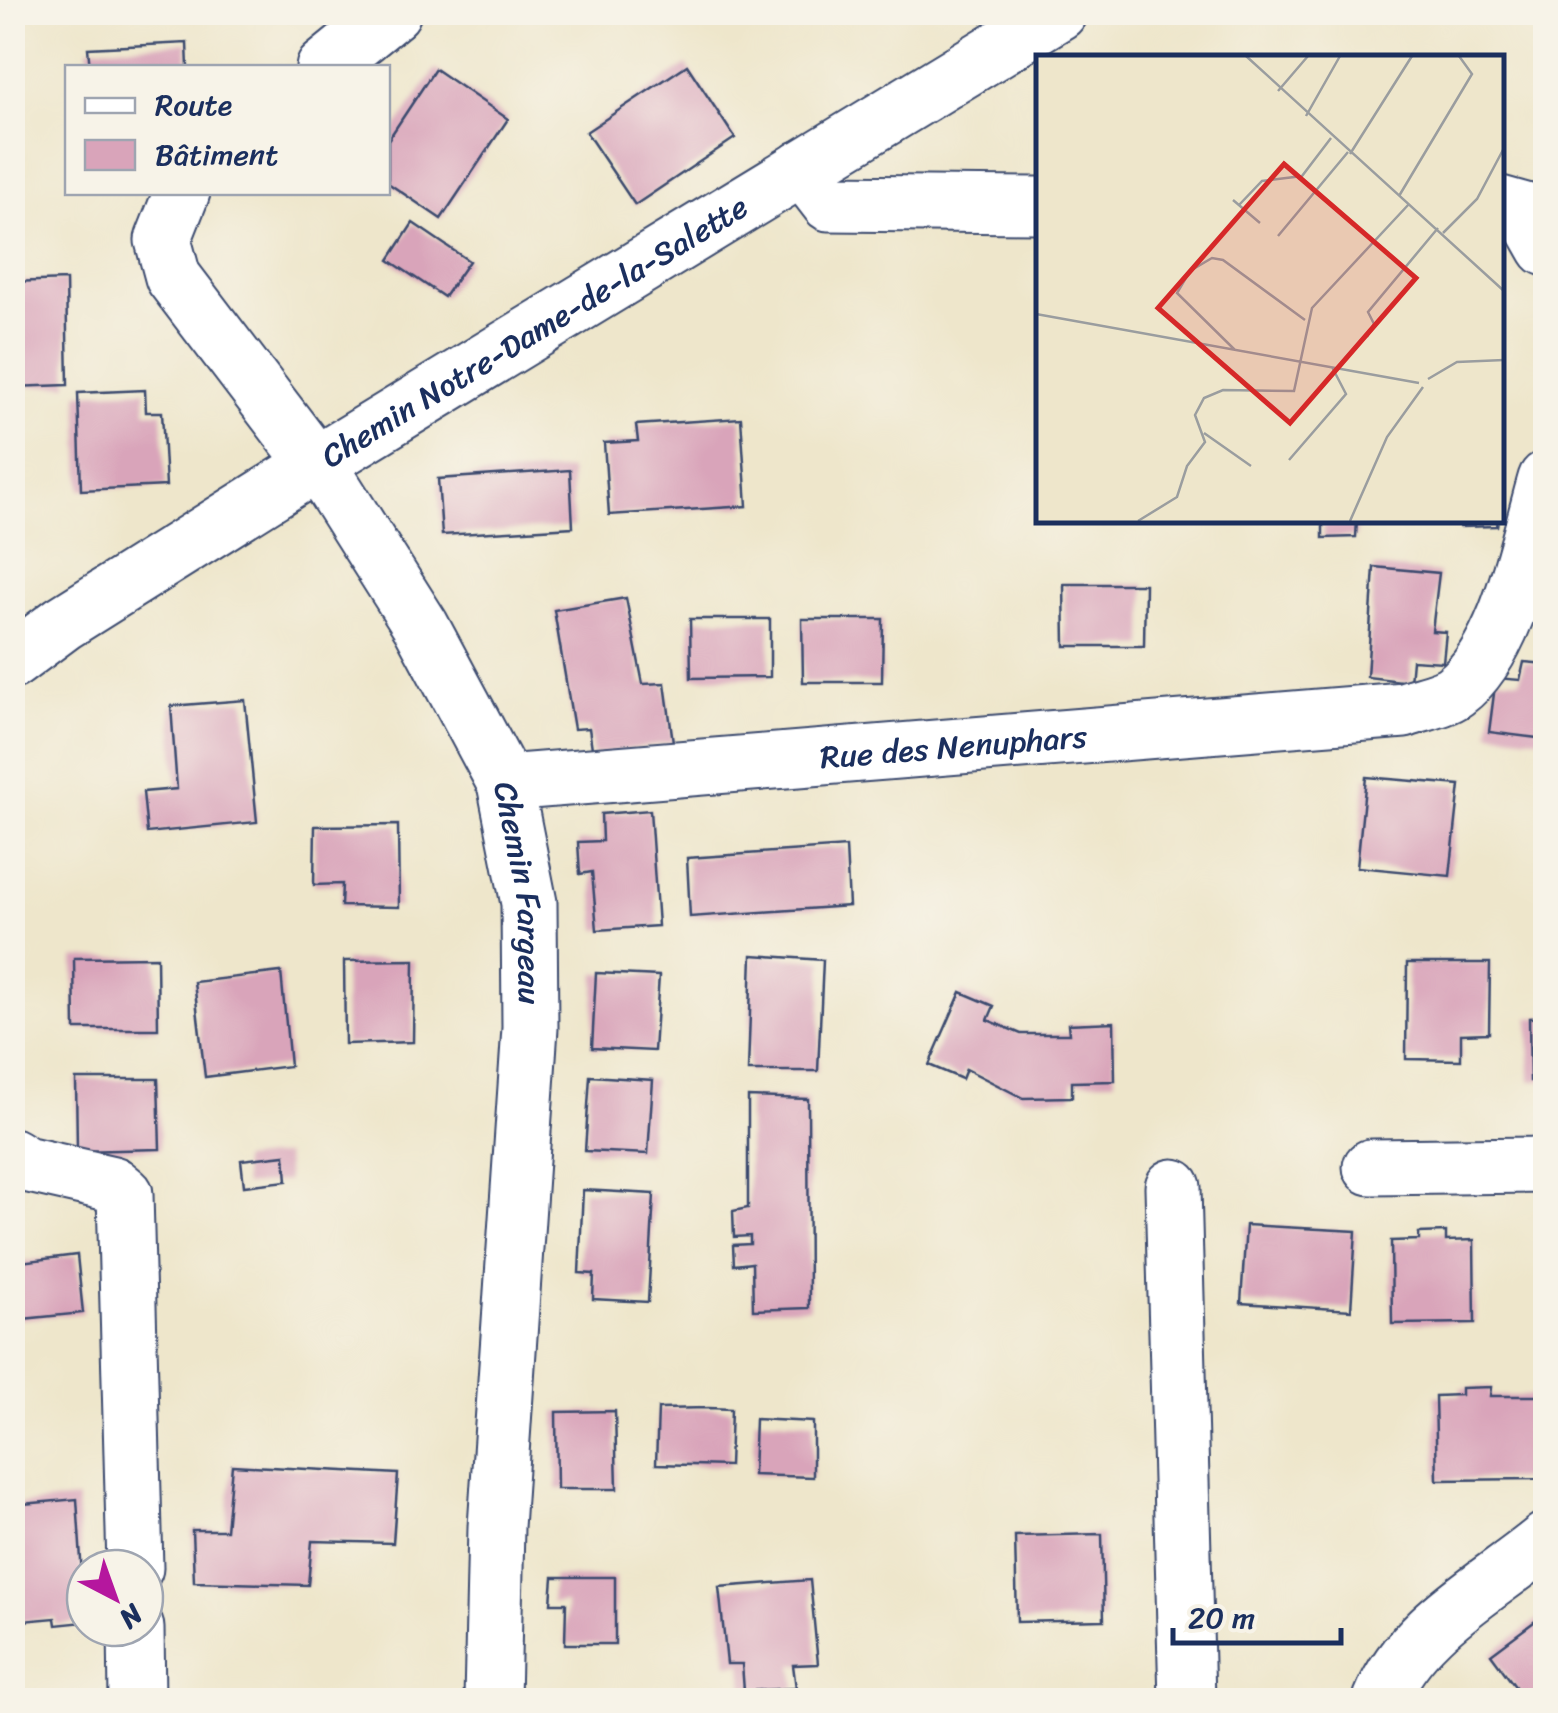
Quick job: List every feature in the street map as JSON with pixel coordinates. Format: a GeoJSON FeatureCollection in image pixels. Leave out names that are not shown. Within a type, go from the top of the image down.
{"type":"FeatureCollection","features":[{"type":"Feature","properties":{"kind":"street"},"geometry":{"type":"LineString","coordinates":[[328,65],[393,12]]}},
{"type":"Feature","properties":{"kind":"street","name":"Chemin Notre-Dame-de-la-Salette"},"geometry":{"type":"LineString","coordinates":[[12,660],[38,621],[313,466],[1060,12]]}},
{"type":"Feature","properties":{"kind":"street"},"geometry":{"type":"LineString","coordinates":[[802,168],[830,203],[1036,205]]}},
{"type":"Feature","properties":{"kind":"street","name":"Chemin Fargeau"},"geometry":{"type":"LineString","coordinates":[[181,195],[163,240],[173,277],[332,487],[422,626],[505,783],[529,903],[530,1028],[496,1527],[492,1700]]}},
{"type":"Feature","properties":{"kind":"street"},"geometry":{"type":"LineString","coordinates":[[1503,205],[1526,211],[1546,248]]}},
{"type":"Feature","properties":{"kind":"street","name":"Rue des Nenuphars"},"geometry":{"type":"LineString","coordinates":[[505,783],[1404,710],[1455,691],[1487,652],[1511,600],[1546,479]]}},
{"type":"Feature","properties":{"kind":"street"},"geometry":{"type":"LineString","coordinates":[[12,1156],[25,1164],[114,1184],[125,1194],[134,1548]]}},
{"type":"Feature","properties":{"kind":"street"},"geometry":{"type":"LineString","coordinates":[[1371,1167],[1546,1166]]}},
{"type":"Feature","properties":{"kind":"street"},"geometry":{"type":"LineString","coordinates":[[1173,1187],[1186,1700]]}},
{"type":"Feature","properties":{"kind":"street"},"geometry":{"type":"LineString","coordinates":[[1381,1700],[1406,1656],[1438,1622],[1546,1540]]}},
{"type":"Feature","properties":{"kind":"street"},"geometry":{"type":"LineString","coordinates":[[136,1648],[137,1700]]}},
{"type":"Feature","properties":{"kind":"building"},"geometry":{"type":"Polygon","coordinates":[[[187,43],[188,65],[90,65],[88,48],[187,43]]]}},
{"type":"Feature","properties":{"kind":"building"},"geometry":{"type":"Polygon","coordinates":[[[687,65],[735,138],[635,205],[586,132],[687,65]]]}},
{"type":"Feature","properties":{"kind":"building"},"geometry":{"type":"Polygon","coordinates":[[[435,69],[508,119],[441,219],[390,184],[390,137],[435,69]]]}},
{"type":"Feature","properties":{"kind":"building"},"geometry":{"type":"Polygon","coordinates":[[[413,223],[469,261],[444,297],[389,260],[413,223]]]}},
{"type":"Feature","properties":{"kind":"building"},"geometry":{"type":"Polygon","coordinates":[[[66,280],[68,385],[12,387],[12,282],[66,280]]]}},
{"type":"Feature","properties":{"kind":"building"},"geometry":{"type":"Polygon","coordinates":[[[145,390],[146,412],[162,412],[166,486],[81,490],[78,393],[145,390]]]}},
{"type":"Feature","properties":{"kind":"building"},"geometry":{"type":"Polygon","coordinates":[[[741,418],[747,506],[609,515],[604,443],[638,441],[636,425],[741,418]]]}},
{"type":"Feature","properties":{"kind":"building"},"geometry":{"type":"Polygon","coordinates":[[[570,470],[573,527],[442,535],[438,479],[570,470]]]}},
{"type":"Feature","properties":{"kind":"building"},"geometry":{"type":"Polygon","coordinates":[[[1323,522],[1357,522],[1356,537],[1323,538],[1323,522]]]}},
{"type":"Feature","properties":{"kind":"building"},"geometry":{"type":"Polygon","coordinates":[[[1460,522],[1498,522],[1497,526],[1460,527],[1460,522]]]}},
{"type":"Feature","properties":{"kind":"building"},"geometry":{"type":"Polygon","coordinates":[[[1374,567],[1439,573],[1432,631],[1446,632],[1443,662],[1412,660],[1410,682],[1367,677],[1374,567]]]}},
{"type":"Feature","properties":{"kind":"building"},"geometry":{"type":"Polygon","coordinates":[[[1064,584],[1145,584],[1144,646],[1065,646],[1064,584]]]}},
{"type":"Feature","properties":{"kind":"building"},"geometry":{"type":"Polygon","coordinates":[[[626,598],[643,684],[665,683],[673,742],[593,755],[589,728],[574,729],[554,610],[626,598]]]}},
{"type":"Feature","properties":{"kind":"building"},"geometry":{"type":"Polygon","coordinates":[[[690,619],[770,619],[770,677],[691,678],[690,619]]]}},
{"type":"Feature","properties":{"kind":"building"},"geometry":{"type":"Polygon","coordinates":[[[802,619],[883,619],[882,682],[803,682],[802,619]]]}},
{"type":"Feature","properties":{"kind":"building"},"geometry":{"type":"Polygon","coordinates":[[[1524,662],[1546,664],[1546,739],[1489,732],[1496,678],[1520,680],[1524,662]]]}},
{"type":"Feature","properties":{"kind":"building"},"geometry":{"type":"Polygon","coordinates":[[[245,700],[257,822],[147,833],[143,792],[177,789],[171,706],[245,700]]]}},
{"type":"Feature","properties":{"kind":"building"},"geometry":{"type":"Polygon","coordinates":[[[1366,777],[1460,785],[1450,876],[1357,867],[1366,777]]]}},
{"type":"Feature","properties":{"kind":"building"},"geometry":{"type":"Polygon","coordinates":[[[650,810],[658,926],[597,930],[592,872],[580,874],[578,842],[602,841],[601,814],[650,810]]]}},
{"type":"Feature","properties":{"kind":"building"},"geometry":{"type":"Polygon","coordinates":[[[398,825],[399,907],[341,906],[342,884],[314,885],[315,826],[398,825]]]}},
{"type":"Feature","properties":{"kind":"building"},"geometry":{"type":"Polygon","coordinates":[[[846,847],[849,906],[690,917],[687,858],[846,847]]]}},
{"type":"Feature","properties":{"kind":"building"},"geometry":{"type":"Polygon","coordinates":[[[752,955],[823,960],[818,1071],[748,1071],[752,955]]]}},
{"type":"Feature","properties":{"kind":"building"},"geometry":{"type":"Polygon","coordinates":[[[157,957],[158,1029],[75,1029],[74,958],[157,957]]]}},
{"type":"Feature","properties":{"kind":"building"},"geometry":{"type":"Polygon","coordinates":[[[414,960],[413,1042],[345,1044],[344,961],[414,960]]]}},
{"type":"Feature","properties":{"kind":"building"},"geometry":{"type":"Polygon","coordinates":[[[1407,963],[1490,963],[1489,1033],[1461,1034],[1461,1060],[1406,1059],[1407,963]]]}},
{"type":"Feature","properties":{"kind":"building"},"geometry":{"type":"Polygon","coordinates":[[[281,972],[290,1066],[205,1077],[194,982],[281,972]]]}},
{"type":"Feature","properties":{"kind":"building"},"geometry":{"type":"Polygon","coordinates":[[[596,973],[659,976],[654,1051],[592,1048],[596,973]]]}},
{"type":"Feature","properties":{"kind":"building"},"geometry":{"type":"Polygon","coordinates":[[[961,992],[994,1006],[988,1020],[1021,1034],[1069,1034],[1068,1024],[1114,1022],[1115,1081],[1072,1082],[1072,1097],[1023,1098],[966,1069],[962,1079],[929,1065],[961,992]]]}},
{"type":"Feature","properties":{"kind":"building"},"geometry":{"type":"Polygon","coordinates":[[[1546,1017],[1546,1081],[1530,1081],[1529,1018],[1546,1017]]]}},
{"type":"Feature","properties":{"kind":"building"},"geometry":{"type":"Polygon","coordinates":[[[590,1076],[653,1080],[648,1154],[585,1151],[590,1076]]]}},
{"type":"Feature","properties":{"kind":"building"},"geometry":{"type":"Polygon","coordinates":[[[76,1079],[158,1079],[160,1149],[77,1151],[76,1079]]]}},
{"type":"Feature","properties":{"kind":"building"},"geometry":{"type":"Polygon","coordinates":[[[748,1097],[808,1099],[809,1308],[753,1310],[752,1263],[734,1265],[733,1245],[750,1244],[750,1236],[734,1237],[733,1211],[748,1208],[748,1097]]]}},
{"type":"Feature","properties":{"kind":"building"},"geometry":{"type":"Polygon","coordinates":[[[285,1155],[287,1181],[244,1186],[241,1160],[285,1155]]]}},
{"type":"Feature","properties":{"kind":"building"},"geometry":{"type":"Polygon","coordinates":[[[583,1190],[654,1194],[648,1302],[593,1299],[594,1274],[579,1273],[583,1190]]]}},
{"type":"Feature","properties":{"kind":"building"},"geometry":{"type":"Polygon","coordinates":[[[1246,1225],[1356,1231],[1351,1310],[1241,1303],[1246,1225]]]}},
{"type":"Feature","properties":{"kind":"building"},"geometry":{"type":"Polygon","coordinates":[[[1446,1232],[1446,1241],[1474,1240],[1475,1323],[1392,1324],[1391,1241],[1419,1240],[1419,1233],[1446,1232]]]}},
{"type":"Feature","properties":{"kind":"building"},"geometry":{"type":"Polygon","coordinates":[[[77,1255],[83,1313],[12,1320],[12,1263],[77,1255]]]}},
{"type":"Feature","properties":{"kind":"building"},"geometry":{"type":"Polygon","coordinates":[[[1491,1387],[1490,1396],[1540,1396],[1542,1479],[1437,1480],[1435,1396],[1461,1395],[1461,1388],[1491,1387]]]}},
{"type":"Feature","properties":{"kind":"building"},"geometry":{"type":"Polygon","coordinates":[[[658,1409],[731,1409],[729,1466],[656,1464],[658,1409]]]}},
{"type":"Feature","properties":{"kind":"building"},"geometry":{"type":"Polygon","coordinates":[[[615,1411],[617,1489],[557,1489],[556,1412],[615,1411]]]}},
{"type":"Feature","properties":{"kind":"building"},"geometry":{"type":"Polygon","coordinates":[[[755,1419],[813,1422],[813,1477],[753,1475],[755,1419]]]}},
{"type":"Feature","properties":{"kind":"building"},"geometry":{"type":"Polygon","coordinates":[[[232,1465],[398,1474],[393,1543],[312,1541],[308,1585],[194,1582],[192,1530],[226,1530],[232,1465]]]}},
{"type":"Feature","properties":{"kind":"building"},"geometry":{"type":"Polygon","coordinates":[[[77,1499],[80,1548],[65,1548],[65,1624],[56,1625],[55,1618],[12,1622],[12,1505],[77,1499]]]}},
{"type":"Feature","properties":{"kind":"building"},"geometry":{"type":"Polygon","coordinates":[[[1102,1534],[1104,1620],[1017,1622],[1015,1536],[1102,1534]]]}},
{"type":"Feature","properties":{"kind":"building"},"geometry":{"type":"Polygon","coordinates":[[[553,1577],[615,1577],[615,1644],[565,1644],[566,1603],[551,1603],[553,1577]]]}},
{"type":"Feature","properties":{"kind":"building"},"geometry":{"type":"Polygon","coordinates":[[[810,1580],[818,1664],[793,1665],[796,1688],[744,1691],[742,1664],[727,1664],[719,1587],[810,1580]]]}},
{"type":"Feature","properties":{"kind":"building"},"geometry":{"type":"Polygon","coordinates":[[[1546,1613],[1546,1700],[1525,1700],[1491,1654],[1546,1613]]]}}]}
